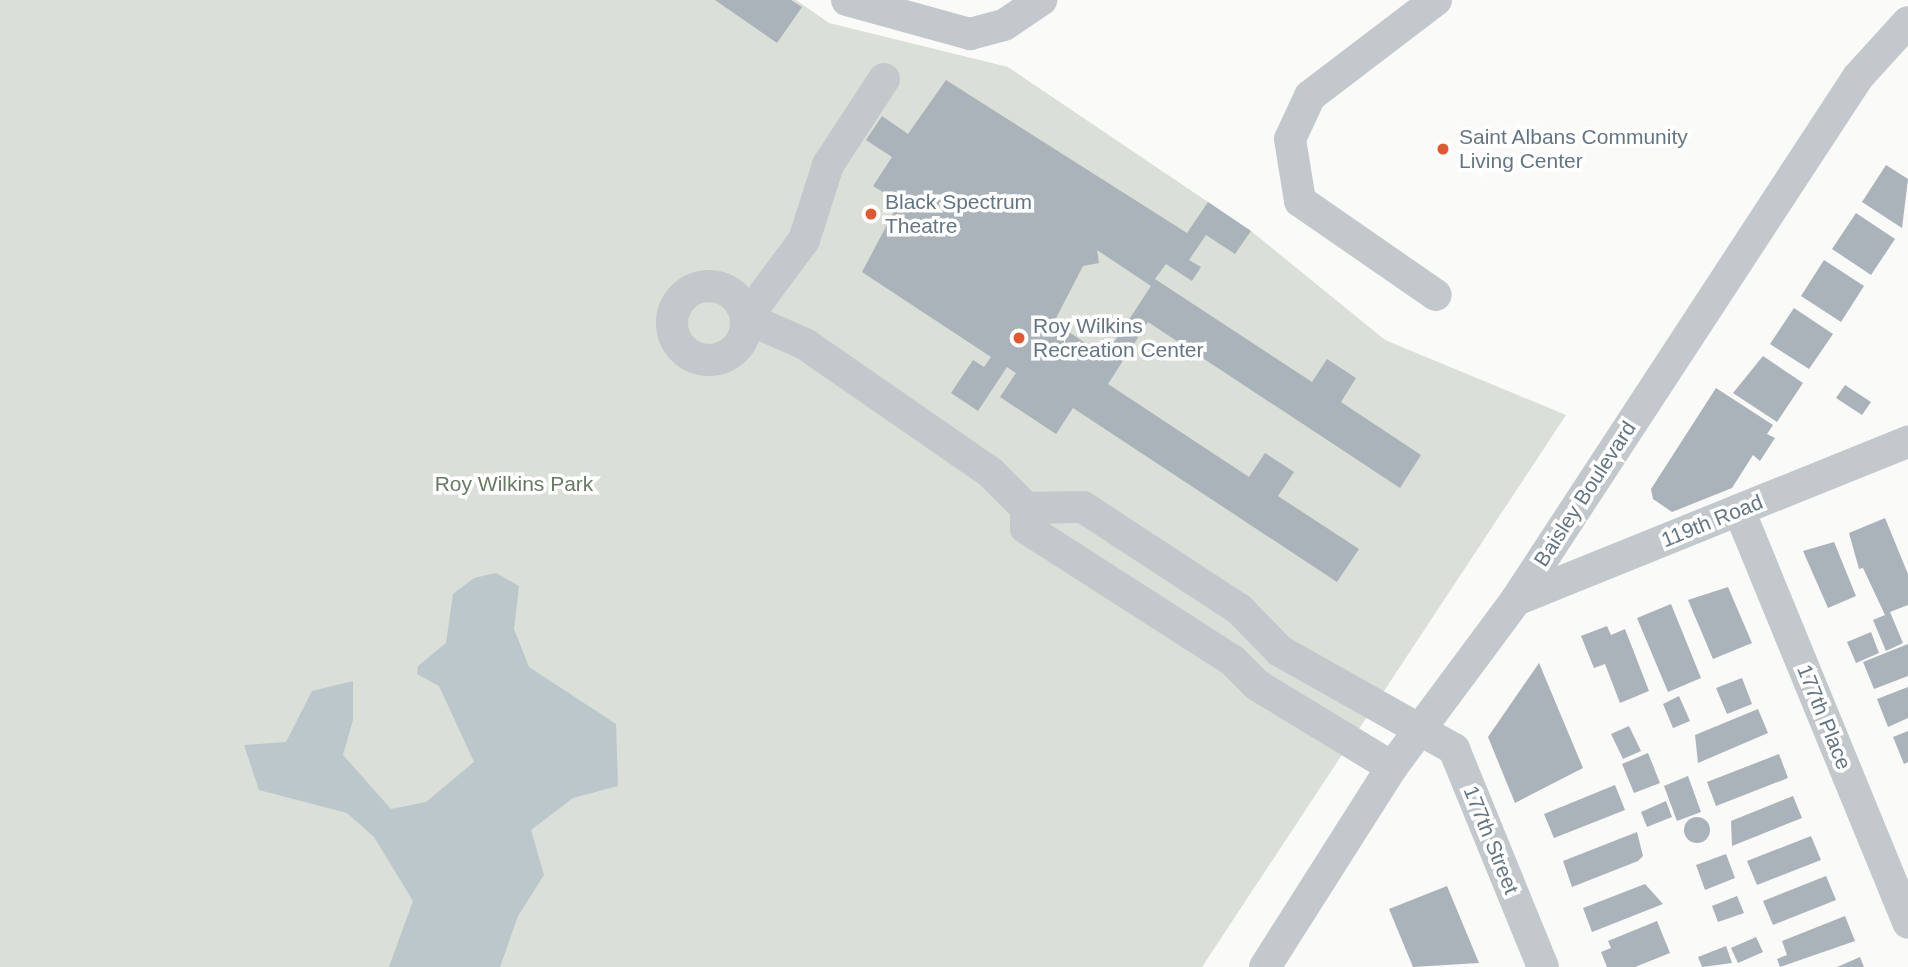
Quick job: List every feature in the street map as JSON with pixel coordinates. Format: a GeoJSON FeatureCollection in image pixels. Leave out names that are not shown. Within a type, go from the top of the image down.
{"type":"FeatureCollection","features":[{"type":"Feature","properties":{"kind":"street"},"geometry":{"type":"LineString","coordinates":[[847,0],[915,11],[970,34],[1004,24],[1041,0]]}},
{"type":"Feature","properties":{"kind":"street"},"geometry":{"type":"LineString","coordinates":[[1436,0],[1310,96],[1290,139],[1300,201],[1436,295]]}},
{"type":"Feature","properties":{"kind":"street","name":"Baisley Boulevard"},"geometry":{"type":"LineString","coordinates":[[1265,967],[1392,767],[1516,600],[1858,77],[1908,22]]}},
{"type":"Feature","properties":{"kind":"street"},"geometry":{"type":"LineString","coordinates":[[884,79],[828,165],[804,240],[746,318],[805,344],[991,473],[1026,508],[1026,528],[1233,661],[1257,685],[1392,767]]}},
{"type":"Feature","properties":{"kind":"street","name":"119th Road"},"geometry":{"type":"LineString","coordinates":[[1516,600],[1908,442]]}},
{"type":"Feature","properties":{"kind":"street","name":"177th Street"},"geometry":{"type":"LineString","coordinates":[[1026,508],[1083,507],[1239,609],[1280,651],[1419,734],[1454,749],[1543,967]]}},
{"type":"Feature","properties":{"kind":"street","name":"177th Place"},"geometry":{"type":"LineString","coordinates":[[1739,510],[1908,923]]}},
{"type":"Feature","properties":{"kind":"street"},"geometry":{"type":"LineString","coordinates":[[1257,685],[1280,651]]}},
{"type":"Feature","properties":{"kind":"green space","name":"Roy Wilkins Park"},"geometry":{"type":"Polygon","coordinates":[[[0,0],[796,0],[829,23],[1008,67],[1251,231],[1385,340],[1566,415],[1202,967],[0,967],[0,0]]]}},
{"type":"Feature","properties":{"kind":"shaded area"},"geometry":{"type":"Polygon","coordinates":[[[496,573],[519,586],[514,629],[529,667],[616,724],[618,786],[573,798],[531,830],[544,875],[518,916],[500,967],[389,967],[413,901],[374,837],[347,813],[259,790],[244,745],[286,742],[312,691],[353,681],[353,720],[343,755],[391,809],[426,802],[474,762],[439,686],[417,674],[418,666],[446,643],[453,594],[474,578],[496,573]]]}},
{"type":"Feature","properties":{"kind":"building"},"geometry":{"type":"Polygon","coordinates":[[[715,0],[791,0],[802,7],[777,43],[715,0]]]}},
{"type":"Feature","properties":{"kind":"building","name":"Roy Wilkins Recreation Center"},"geometry":{"type":"Polygon","coordinates":[[[946,80],[1187,233],[1208,202],[1251,231],[1235,254],[1206,235],[1189,260],[1201,267],[1192,281],[1166,264],[1155,279],[1312,382],[1327,359],[1356,378],[1341,402],[1421,455],[1400,488],[1148,322],[1108,384],[1249,477],[1265,453],[1294,472],[1278,496],[1359,549],[1337,582],[1073,408],[1056,434],[1000,397],[1016,373],[1007,367],[978,411],[951,393],[973,360],[984,367],[991,357],[862,272],[899,202],[873,186],[892,157],[866,140],[882,116],[908,134],[946,80]],[[1097,250],[1099,263],[1083,266],[1054,322],[1105,356],[1151,286],[1097,250]]]}},
{"type":"Feature","properties":{"kind":"building"},"geometry":{"type":"Polygon","coordinates":[[[1886,165],[1908,179],[1902,228],[1862,202],[1886,165]]]}},
{"type":"Feature","properties":{"kind":"building"},"geometry":{"type":"Polygon","coordinates":[[[1856,213],[1895,239],[1871,275],[1832,249],[1856,213]]]}},
{"type":"Feature","properties":{"kind":"building"},"geometry":{"type":"Polygon","coordinates":[[[1824,260],[1864,286],[1841,322],[1801,296],[1824,260]]]}},
{"type":"Feature","properties":{"kind":"building"},"geometry":{"type":"Polygon","coordinates":[[[1794,308],[1833,334],[1809,369],[1770,344],[1794,308]]]}},
{"type":"Feature","properties":{"kind":"building"},"geometry":{"type":"Polygon","coordinates":[[[1763,356],[1803,383],[1777,422],[1733,393],[1763,356]]]}},
{"type":"Feature","properties":{"kind":"building"},"geometry":{"type":"Polygon","coordinates":[[[1845,385],[1871,402],[1862,415],[1836,398],[1845,385]]]}},
{"type":"Feature","properties":{"kind":"building"},"geometry":{"type":"Polygon","coordinates":[[[1716,388],[1773,425],[1767,434],[1775,438],[1760,461],[1753,455],[1732,488],[1672,512],[1653,499],[1651,489],[1716,388]]]}},
{"type":"Feature","properties":{"kind":"building"},"geometry":{"type":"Polygon","coordinates":[[[1885,518],[1908,574],[1908,605],[1890,612],[1903,643],[1886,651],[1873,620],[1885,615],[1863,568],[1859,569],[1849,533],[1885,518]]]}},
{"type":"Feature","properties":{"kind":"building"},"geometry":{"type":"Polygon","coordinates":[[[1834,542],[1856,596],[1828,608],[1803,551],[1834,542]]]}},
{"type":"Feature","properties":{"kind":"building"},"geometry":{"type":"Polygon","coordinates":[[[1728,587],[1752,643],[1713,659],[1688,600],[1728,587]]]}},
{"type":"Feature","properties":{"kind":"building"},"geometry":{"type":"Polygon","coordinates":[[[1671,604],[1701,678],[1668,692],[1637,618],[1671,604]]]}},
{"type":"Feature","properties":{"kind":"building"},"geometry":{"type":"Polygon","coordinates":[[[1607,626],[1611,635],[1625,629],[1649,691],[1620,703],[1605,664],[1594,668],[1581,636],[1607,626]]]}},
{"type":"Feature","properties":{"kind":"building"},"geometry":{"type":"Polygon","coordinates":[[[1871,632],[1879,653],[1856,663],[1847,642],[1871,632]]]}},
{"type":"Feature","properties":{"kind":"building"},"geometry":{"type":"Polygon","coordinates":[[[1908,644],[1908,676],[1874,689],[1863,662],[1908,644]]]}},
{"type":"Feature","properties":{"kind":"building"},"geometry":{"type":"Polygon","coordinates":[[[1539,663],[1583,768],[1515,803],[1488,737],[1539,663]]]}},
{"type":"Feature","properties":{"kind":"building"},"geometry":{"type":"Polygon","coordinates":[[[1742,678],[1752,704],[1727,714],[1716,688],[1742,678]]]}},
{"type":"Feature","properties":{"kind":"building"},"geometry":{"type":"Polygon","coordinates":[[[1908,687],[1908,718],[1888,727],[1877,699],[1908,687]]]}},
{"type":"Feature","properties":{"kind":"building"},"geometry":{"type":"Polygon","coordinates":[[[1679,696],[1690,721],[1673,728],[1663,704],[1679,696]]]}},
{"type":"Feature","properties":{"kind":"building"},"geometry":{"type":"Polygon","coordinates":[[[1758,709],[1768,733],[1698,763],[1695,735],[1758,709]]]}},
{"type":"Feature","properties":{"kind":"building"},"geometry":{"type":"Polygon","coordinates":[[[1629,726],[1641,751],[1623,759],[1611,734],[1629,726]]]}},
{"type":"Feature","properties":{"kind":"building"},"geometry":{"type":"Polygon","coordinates":[[[1908,731],[1908,762],[1904,764],[1893,737],[1908,731]]]}},
{"type":"Feature","properties":{"kind":"building"},"geometry":{"type":"Polygon","coordinates":[[[1648,753],[1660,783],[1634,793],[1622,764],[1648,753]]]}},
{"type":"Feature","properties":{"kind":"building"},"geometry":{"type":"Polygon","coordinates":[[[1779,754],[1788,778],[1716,806],[1707,782],[1779,754]]]}},
{"type":"Feature","properties":{"kind":"building"},"geometry":{"type":"Polygon","coordinates":[[[1688,776],[1701,812],[1677,821],[1664,786],[1688,776]]]}},
{"type":"Feature","properties":{"kind":"building"},"geometry":{"type":"Polygon","coordinates":[[[1615,785],[1625,810],[1554,838],[1544,814],[1615,785]]]}},
{"type":"Feature","properties":{"kind":"building"},"geometry":{"type":"Polygon","coordinates":[[[1793,796],[1802,818],[1732,846],[1731,821],[1793,796]]]}},
{"type":"Feature","properties":{"kind":"building"},"geometry":{"type":"Polygon","coordinates":[[[1666,801],[1672,817],[1647,827],[1641,812],[1666,801]]]}},
{"type":"Feature","properties":{"kind":"building"},"geometry":{"type":"Polygon","coordinates":[[[1697,817],[1706,821],[1710,830],[1706,839],[1697,843],[1688,839],[1684,830],[1688,821],[1697,817]]]}},
{"type":"Feature","properties":{"kind":"building"},"geometry":{"type":"Polygon","coordinates":[[[1637,832],[1643,856],[1638,861],[1572,887],[1563,861],[1637,832]]]}},
{"type":"Feature","properties":{"kind":"building"},"geometry":{"type":"Polygon","coordinates":[[[1811,836],[1821,860],[1757,885],[1747,861],[1811,836]]]}},
{"type":"Feature","properties":{"kind":"building"},"geometry":{"type":"Polygon","coordinates":[[[1726,854],[1735,878],[1705,890],[1696,865],[1726,854]]]}},
{"type":"Feature","properties":{"kind":"building"},"geometry":{"type":"Polygon","coordinates":[[[1826,876],[1836,900],[1773,925],[1763,901],[1826,876]]]}},
{"type":"Feature","properties":{"kind":"building"},"geometry":{"type":"Polygon","coordinates":[[[1645,884],[1663,904],[1592,932],[1583,908],[1645,884]]]}},
{"type":"Feature","properties":{"kind":"building"},"geometry":{"type":"Polygon","coordinates":[[[1447,886],[1479,963],[1413,967],[1389,909],[1447,886]]]}},
{"type":"Feature","properties":{"kind":"building"},"geometry":{"type":"Polygon","coordinates":[[[1737,896],[1744,913],[1718,922],[1712,906],[1737,896]]]}},
{"type":"Feature","properties":{"kind":"building"},"geometry":{"type":"Polygon","coordinates":[[[1845,916],[1855,941],[1780,967],[1777,959],[1787,955],[1782,941],[1845,916]]]}},
{"type":"Feature","properties":{"kind":"building"},"geometry":{"type":"Polygon","coordinates":[[[1657,921],[1670,953],[1635,967],[1607,967],[1601,952],[1611,948],[1608,941],[1657,921]]]}},
{"type":"Feature","properties":{"kind":"building"},"geometry":{"type":"Polygon","coordinates":[[[1756,937],[1763,952],[1738,963],[1731,948],[1756,937]]]}},
{"type":"Feature","properties":{"kind":"building"},"geometry":{"type":"Polygon","coordinates":[[[1726,946],[1732,963],[1702,967],[1698,957],[1726,946]]]}},
{"type":"Feature","properties":{"kind":"building"},"geometry":{"type":"Polygon","coordinates":[[[1860,957],[1864,967],[1837,967],[1860,957]]]}},
{"type":"Feature","properties":{"kind":"place","name":"Saint Albans Community Living Center"},"geometry":{"type":"Point","coordinates":[1443,149]}},
{"type":"Feature","properties":{"kind":"place","name":"Black Spectrum Theatre"},"geometry":{"type":"Point","coordinates":[871,214]}},
{"type":"Feature","properties":{"kind":"place","name":"Roy Wilkins Recreation Center"},"geometry":{"type":"Point","coordinates":[1019,338]}}]}
